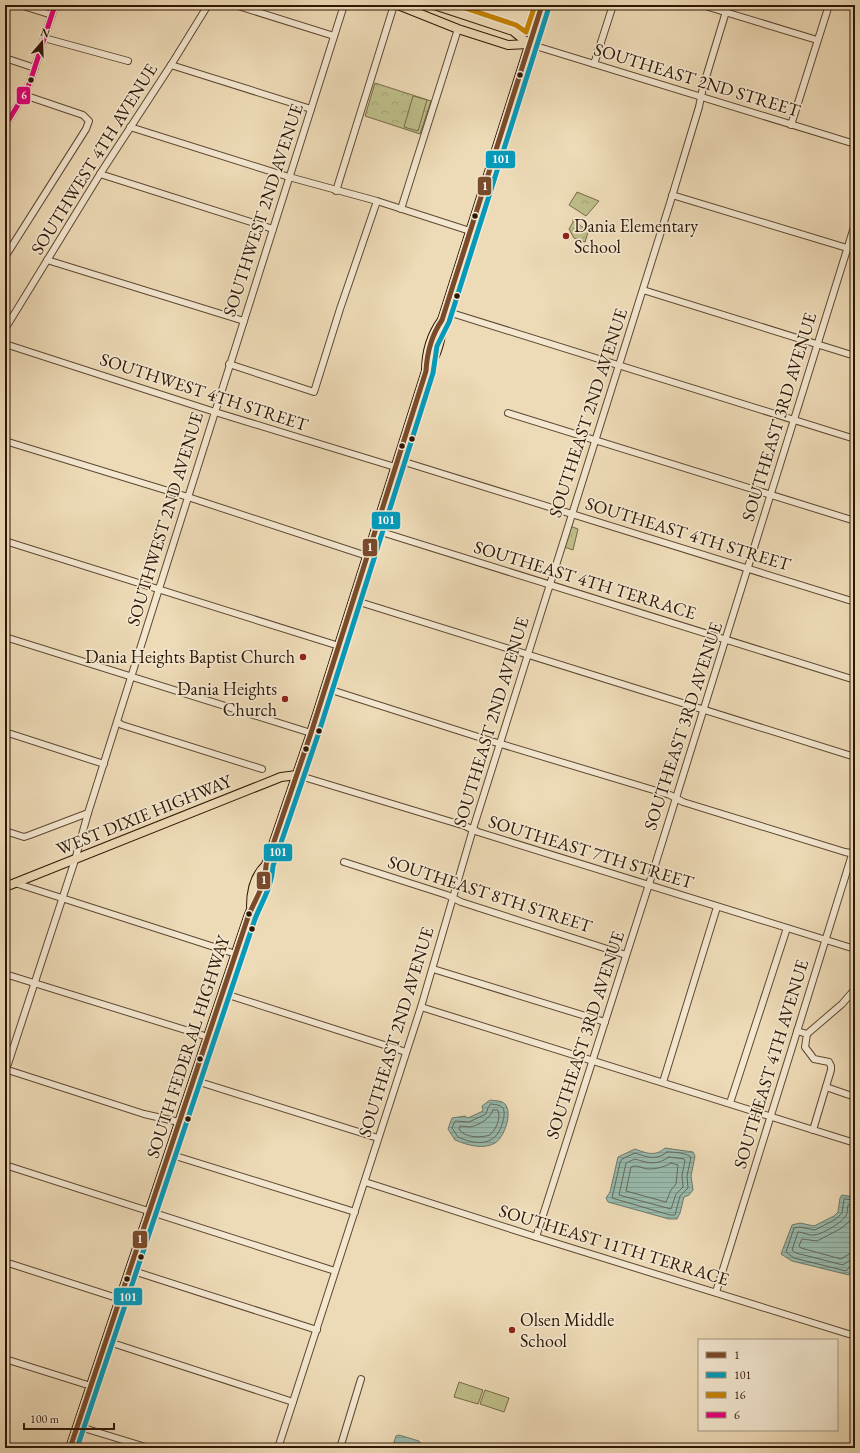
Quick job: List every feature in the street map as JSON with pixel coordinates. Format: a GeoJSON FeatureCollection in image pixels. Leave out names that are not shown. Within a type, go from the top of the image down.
{"type":"FeatureCollection","features":[{"type":"Feature","properties":{"kind":"main road"},"geometry":{"type":"LineString","coordinates":[[398,5],[458,29],[508,45],[529,44]]}},
{"type":"Feature","properties":{"kind":"main road"},"geometry":{"type":"LineString","coordinates":[[434,5],[513,31],[529,44]]}},
{"type":"Feature","properties":{"kind":"main road","name":"SOUTH FEDERAL HIGHWAY"},"geometry":{"type":"LineString","coordinates":[[70,1448],[236,954],[251,906],[251,894],[258,873],[266,865],[311,733],[426,370],[434,360],[442,334],[442,320],[542,5]]}},
{"type":"Feature","properties":{"kind":"main road","name":"WEST DIXIE HIGHWAY"},"geometry":{"type":"LineString","coordinates":[[5,887],[281,777],[296,775]]}},
{"type":"Feature","properties":{"kind":"street"},"geometry":{"type":"LineString","coordinates":[[20,5],[52,15]]}},
{"type":"Feature","properties":{"kind":"street"},"geometry":{"type":"LineString","coordinates":[[5,126],[24,95],[35,68],[55,5]]}},
{"type":"Feature","properties":{"kind":"street","name":"SOUTHWEST 4TH AVENUE"},"geometry":{"type":"LineString","coordinates":[[5,329],[100,174],[208,5]]}},
{"type":"Feature","properties":{"kind":"street"},"geometry":{"type":"LineString","coordinates":[[235,5],[334,36]]}},
{"type":"Feature","properties":{"kind":"street","name":"SOUTHWEST 2ND AVENUE"},"geometry":{"type":"LineString","coordinates":[[6,1064],[75,860],[88,813],[229,364],[244,322],[344,5]]}},
{"type":"Feature","properties":{"kind":"street"},"geometry":{"type":"LineString","coordinates":[[336,191],[394,5]]}},
{"type":"Feature","properties":{"kind":"street"},"geometry":{"type":"LineString","coordinates":[[463,15],[466,5]]}},
{"type":"Feature","properties":{"kind":"street"},"geometry":{"type":"LineString","coordinates":[[594,64],[613,5]]}},
{"type":"Feature","properties":{"kind":"street"},"geometry":{"type":"LineString","coordinates":[[702,5],[817,40]]}},
{"type":"Feature","properties":{"kind":"street","name":"SOUTHEAST 2ND AVENUE"},"geometry":{"type":"LineString","coordinates":[[278,1448],[433,969],[473,829],[618,365],[643,290],[699,107],[703,88],[728,5]]}},
{"type":"Feature","properties":{"kind":"street"},"geometry":{"type":"LineString","coordinates":[[791,124],[829,5]]}},
{"type":"Feature","properties":{"kind":"street"},"geometry":{"type":"LineString","coordinates":[[401,209],[458,29]]}},
{"type":"Feature","properties":{"kind":"street"},"geometry":{"type":"LineString","coordinates":[[44,38],[128,61]]}},
{"type":"Feature","properties":{"kind":"street","name":"SOUTHEAST 2ND STREET"},"geometry":{"type":"LineString","coordinates":[[529,44],[855,144]]}},
{"type":"Feature","properties":{"kind":"street"},"geometry":{"type":"LineString","coordinates":[[5,58],[35,68]]}},
{"type":"Feature","properties":{"kind":"street"},"geometry":{"type":"LineString","coordinates":[[171,65],[311,108]]}},
{"type":"Feature","properties":{"kind":"street"},"geometry":{"type":"LineString","coordinates":[[5,257],[86,129],[89,121],[83,115],[24,95]]}},
{"type":"Feature","properties":{"kind":"street"},"geometry":{"type":"LineString","coordinates":[[130,127],[289,177],[377,201],[470,231]]}},
{"type":"Feature","properties":{"kind":"street"},"geometry":{"type":"LineString","coordinates":[[100,174],[273,229]]}},
{"type":"Feature","properties":{"kind":"street"},"geometry":{"type":"LineString","coordinates":[[672,195],[847,248]]}},
{"type":"Feature","properties":{"kind":"street"},"geometry":{"type":"LineString","coordinates":[[229,364],[314,392],[377,201]]}},
{"type":"Feature","properties":{"kind":"street","name":"SOUTHEAST 3RD AVENUE"},"geometry":{"type":"LineString","coordinates":[[536,1236],[649,886],[675,798],[726,640],[855,224]]}},
{"type":"Feature","properties":{"kind":"street"},"geometry":{"type":"LineString","coordinates":[[47,260],[244,322]]}},
{"type":"Feature","properties":{"kind":"street"},"geometry":{"type":"LineString","coordinates":[[643,290],[855,356]]}},
{"type":"Feature","properties":{"kind":"street"},"geometry":{"type":"LineString","coordinates":[[445,311],[855,439]]}},
{"type":"Feature","properties":{"kind":"street","name":"SOUTHWEST 4TH STREET"},"geometry":{"type":"LineString","coordinates":[[5,344],[215,412],[396,464]]}},
{"type":"Feature","properties":{"kind":"street"},"geometry":{"type":"LineString","coordinates":[[508,413],[770,496],[855,521]]}},
{"type":"Feature","properties":{"kind":"street"},"geometry":{"type":"LineString","coordinates":[[5,441],[188,497],[367,556]]}},
{"type":"Feature","properties":{"kind":"street","name":"SOUTHEAST 4TH STREET"},"geometry":{"type":"LineString","coordinates":[[396,464],[572,514],[855,602]]}},
{"type":"Feature","properties":{"kind":"street","name":"SOUTHEAST 4TH TERRACE"},"geometry":{"type":"LineString","coordinates":[[375,530],[855,680]]}},
{"type":"Feature","properties":{"kind":"street"},"geometry":{"type":"LineString","coordinates":[[5,541],[339,646]]}},
{"type":"Feature","properties":{"kind":"street"},"geometry":{"type":"LineString","coordinates":[[353,600],[855,757]]}},
{"type":"Feature","properties":{"kind":"street"},"geometry":{"type":"LineString","coordinates":[[5,637],[311,733]]}},
{"type":"Feature","properties":{"kind":"street"},"geometry":{"type":"LineString","coordinates":[[325,688],[675,798],[683,802],[845,852],[854,853]]}},
{"type":"Feature","properties":{"kind":"street"},"geometry":{"type":"LineString","coordinates":[[117,722],[122,725],[262,769]]}},
{"type":"Feature","properties":{"kind":"street"},"geometry":{"type":"LineString","coordinates":[[5,732],[104,764]]}},
{"type":"Feature","properties":{"kind":"street","name":"SOUTHEAST 7TH STREET"},"geometry":{"type":"LineString","coordinates":[[296,775],[465,826],[649,886],[855,949]]}},
{"type":"Feature","properties":{"kind":"street"},"geometry":{"type":"LineString","coordinates":[[5,831],[24,836],[30,835],[88,813]]}},
{"type":"Feature","properties":{"kind":"street","name":"SOUTHEAST 4TH AVENUE"},"geometry":{"type":"LineString","coordinates":[[716,1292],[825,940],[854,853],[855,845]]}},
{"type":"Feature","properties":{"kind":"street","name":"SOUTHEAST 8TH STREET"},"geometry":{"type":"LineString","coordinates":[[344,862],[461,902],[626,955]]}},
{"type":"Feature","properties":{"kind":"street"},"geometry":{"type":"LineString","coordinates":[[15,883],[236,954]]}},
{"type":"Feature","properties":{"kind":"street"},"geometry":{"type":"LineString","coordinates":[[663,1082],[717,907]]}},
{"type":"Feature","properties":{"kind":"street"},"geometry":{"type":"LineString","coordinates":[[730,1103],[787,928]]}},
{"type":"Feature","properties":{"kind":"street"},"geometry":{"type":"LineString","coordinates":[[433,969],[604,1022]]}},
{"type":"Feature","properties":{"kind":"street"},"geometry":{"type":"LineString","coordinates":[[5,974],[208,1037]]}},
{"type":"Feature","properties":{"kind":"street"},"geometry":{"type":"LineString","coordinates":[[813,1130],[831,1066],[829,1062],[814,1059],[805,1048],[807,1034],[842,1004],[855,989]]}},
{"type":"Feature","properties":{"kind":"street"},"geometry":{"type":"LineString","coordinates":[[222,993],[406,1052]]}},
{"type":"Feature","properties":{"kind":"street"},"geometry":{"type":"LineString","coordinates":[[421,1007],[855,1143]]}},
{"type":"Feature","properties":{"kind":"street"},"geometry":{"type":"LineString","coordinates":[[797,1031],[807,1034]]}},
{"type":"Feature","properties":{"kind":"street"},"geometry":{"type":"LineString","coordinates":[[6,1064],[10,1066],[8,1073],[144,1114],[179,1122]]}},
{"type":"Feature","properties":{"kind":"street"},"geometry":{"type":"LineString","coordinates":[[193,1080],[378,1138]]}},
{"type":"Feature","properties":{"kind":"street"},"geometry":{"type":"LineString","coordinates":[[826,1086],[855,1097]]}},
{"type":"Feature","properties":{"kind":"street"},"geometry":{"type":"LineString","coordinates":[[169,1154],[355,1212]]}},
{"type":"Feature","properties":{"kind":"street"},"geometry":{"type":"LineString","coordinates":[[5,1165],[335,1271]]}},
{"type":"Feature","properties":{"kind":"street","name":"SOUTHEAST 11TH TERRACE"},"geometry":{"type":"LineString","coordinates":[[365,1182],[855,1336]]}},
{"type":"Feature","properties":{"kind":"street"},"geometry":{"type":"LineString","coordinates":[[5,1262],[120,1299]]}},
{"type":"Feature","properties":{"kind":"street"},"geometry":{"type":"LineString","coordinates":[[130,1270],[317,1330]]}},
{"type":"Feature","properties":{"kind":"street"},"geometry":{"type":"LineString","coordinates":[[106,1340],[293,1402]]}},
{"type":"Feature","properties":{"kind":"street"},"geometry":{"type":"LineString","coordinates":[[5,1359],[91,1386]]}},
{"type":"Feature","properties":{"kind":"street"},"geometry":{"type":"LineString","coordinates":[[340,1448],[361,1379]]}},
{"type":"Feature","properties":{"kind":"street"},"geometry":{"type":"LineString","coordinates":[[77,1426],[149,1448]]}},
{"type":"Feature","properties":{"kind":"green space"},"geometry":{"type":"Polygon","coordinates":[[[375,83],[431,101],[420,134],[365,116],[375,83]]]}},
{"type":"Feature","properties":{"kind":"green space"},"geometry":{"type":"Polygon","coordinates":[[[413,96],[427,100],[418,131],[404,127],[413,96]]]}},
{"type":"Feature","properties":{"kind":"green space"},"geometry":{"type":"Polygon","coordinates":[[[577,192],[599,201],[586,216],[569,205],[577,192]]]}},
{"type":"Feature","properties":{"kind":"green space"},"geometry":{"type":"Polygon","coordinates":[[[573,219],[588,232],[585,242],[574,238],[569,229],[573,219]]]}},
{"type":"Feature","properties":{"kind":"green space"},"geometry":{"type":"Polygon","coordinates":[[[570,526],[578,529],[573,550],[564,547],[570,526]]]}},
{"type":"Feature","properties":{"kind":"green space"},"geometry":{"type":"Polygon","coordinates":[[[459,1382],[483,1390],[478,1404],[454,1397],[459,1382]]]}},
{"type":"Feature","properties":{"kind":"green space"},"geometry":{"type":"Polygon","coordinates":[[[485,1390],[509,1398],[504,1412],[480,1404],[485,1390]]]}},
{"type":"Feature","properties":{"kind":"water"},"geometry":{"type":"Polygon","coordinates":[[[490,1100],[505,1104],[508,1113],[508,1119],[504,1131],[498,1140],[490,1145],[480,1146],[470,1145],[455,1140],[448,1129],[452,1118],[465,1116],[468,1118],[483,1111],[482,1106],[490,1100]]]}},
{"type":"Feature","properties":{"kind":"water"},"geometry":{"type":"Polygon","coordinates":[[[665,1148],[693,1152],[695,1156],[691,1176],[693,1190],[689,1195],[684,1197],[677,1219],[669,1219],[608,1202],[606,1198],[610,1192],[618,1157],[635,1149],[647,1153],[658,1153],[665,1148]]]}},
{"type":"Feature","properties":{"kind":"water"},"geometry":{"type":"Polygon","coordinates":[[[842,1195],[855,1197],[855,1263],[849,1275],[792,1261],[781,1254],[792,1225],[800,1223],[814,1226],[834,1216],[838,1212],[840,1198],[842,1195]]]}},
{"type":"Feature","properties":{"kind":"water"},"geometry":{"type":"Polygon","coordinates":[[[399,1435],[419,1441],[421,1448],[392,1448],[396,1436],[399,1435]]]}},
{"type":"Feature","properties":{"kind":"transit line","name":"6"},"geometry":{"type":"LineString","coordinates":[[5,126],[24,95],[30,82],[55,5]]}},
{"type":"Feature","properties":{"kind":"transit line","name":"16"},"geometry":{"type":"LineString","coordinates":[[456,5],[516,25],[526,32],[535,5]]}},
{"type":"Feature","properties":{"kind":"transit line","name":"1"},"geometry":{"type":"LineString","coordinates":[[70,1448],[248,917],[264,879],[266,865],[311,733],[426,371],[430,344],[442,320],[542,5]]}},
{"type":"Feature","properties":{"kind":"transit line","name":"101"},"geometry":{"type":"LineString","coordinates":[[77,1448],[255,919],[271,881],[273,866],[318,735],[433,373],[437,346],[449,322],[549,7]]}},
{"type":"Feature","properties":{"kind":"place","name":"Dania Elementary School"},"geometry":{"type":"Point","coordinates":[566,236]}},
{"type":"Feature","properties":{"kind":"place","name":"Dania Heights Baptist Church"},"geometry":{"type":"Point","coordinates":[303,657]}},
{"type":"Feature","properties":{"kind":"place","name":"Dania Heights Church"},"geometry":{"type":"Point","coordinates":[285,699]}},
{"type":"Feature","properties":{"kind":"place","name":"Olsen Middle School"},"geometry":{"type":"Point","coordinates":[512,1330]}}]}
